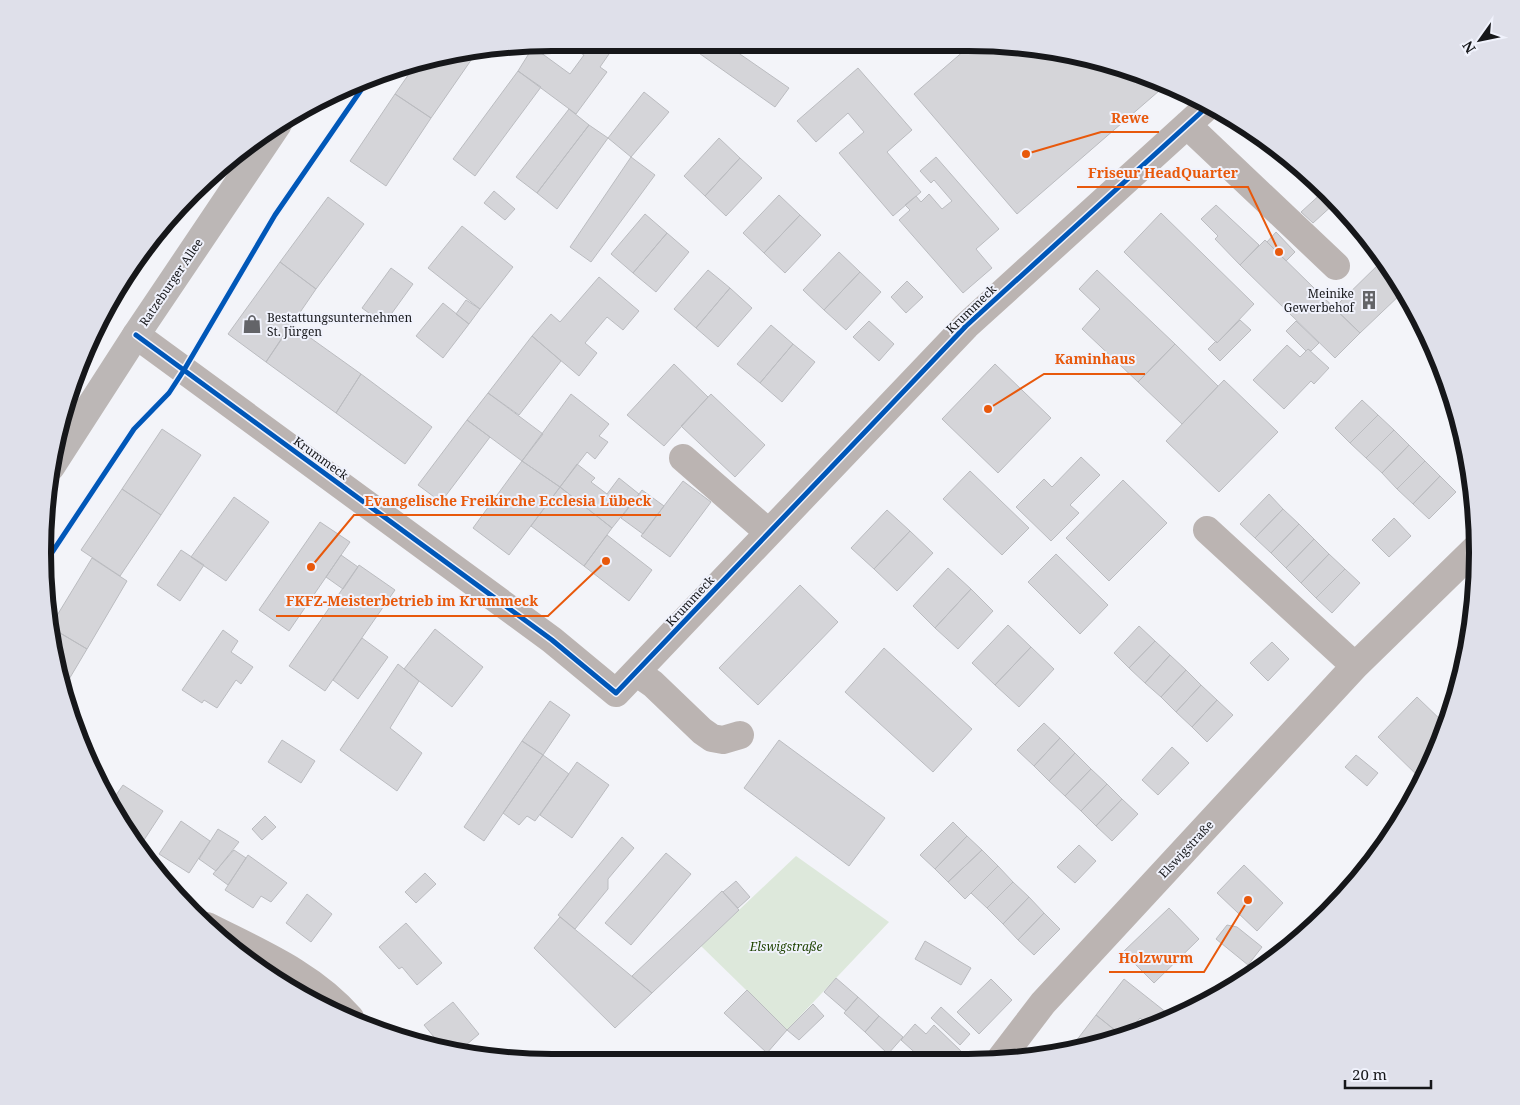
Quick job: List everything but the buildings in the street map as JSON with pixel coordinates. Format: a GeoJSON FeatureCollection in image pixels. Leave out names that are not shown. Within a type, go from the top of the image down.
{"type":"FeatureCollection","features":[{"type":"Feature","properties":{"kind":"main road","name":"Ratzeburger Allee"},"geometry":{"type":"LineString","coordinates":[[62,450],[136,335],[266,141]]}},
{"type":"Feature","properties":{"kind":"street","name":"Krummeck"},"geometry":{"type":"LineString","coordinates":[[136,335],[552,640],[616,693],[982,310],[1203,110]]}},
{"type":"Feature","properties":{"kind":"street"},"geometry":{"type":"LineString","coordinates":[[1187,125],[1336,266]]}},
{"type":"Feature","properties":{"kind":"street"},"geometry":{"type":"LineString","coordinates":[[683,458],[768,532]]}},
{"type":"Feature","properties":{"kind":"street"},"geometry":{"type":"LineString","coordinates":[[1207,530],[1356,666]]}},
{"type":"Feature","properties":{"kind":"street","name":"Elswigstraße"},"geometry":{"type":"LineString","coordinates":[[1005,1052],[1043,1003],[1356,666],[1469,555]]}},
{"type":"Feature","properties":{"kind":"street"},"geometry":{"type":"LineString","coordinates":[[636,672],[653,684],[702,731],[712,738],[723,740],[740,735]]}},
{"type":"Feature","properties":{"kind":"street"},"geometry":{"type":"LineString","coordinates":[[235,940],[287,966],[340,1006]]}},
{"type":"Feature","properties":{"kind":"green space","name":"Elswigstraße"},"geometry":{"type":"Polygon","coordinates":[[[796,856],[889,922],[787,1030],[701,946],[796,856]]]}},
{"type":"Feature","properties":{"kind":"cycle path"},"geometry":{"type":"LineString","coordinates":[[51,554],[134,429],[169,393],[275,215],[362,89]]}},
{"type":"Feature","properties":{"kind":"cycle path"},"geometry":{"type":"LineString","coordinates":[[136,335],[552,640],[616,693],[966,326],[1203,110]]}},
{"type":"Feature","properties":{"kind":"place","name":"Rewe"},"geometry":{"type":"Point","coordinates":[1026,154]}},
{"type":"Feature","properties":{"kind":"place","name":"Friseur HeadQuarter"},"geometry":{"type":"Point","coordinates":[1279,252]}},
{"type":"Feature","properties":{"kind":"place","name":"Meinike Gewerbehof"},"geometry":{"type":"Point","coordinates":[1369,300]}},
{"type":"Feature","properties":{"kind":"place","name":"Bestattungsunternehmen St. Jürgen"},"geometry":{"type":"Point","coordinates":[252,324]}},
{"type":"Feature","properties":{"kind":"place","name":"Kaminhaus"},"geometry":{"type":"Point","coordinates":[988,409]}},
{"type":"Feature","properties":{"kind":"place","name":"FKFZ-Meisterbetrieb im Krummeck"},"geometry":{"type":"Point","coordinates":[606,561]}},
{"type":"Feature","properties":{"kind":"place","name":"Evangelische Freikirche Ecclesia Lübeck"},"geometry":{"type":"Point","coordinates":[311,567]}},
{"type":"Feature","properties":{"kind":"place","name":"Holzwurm"},"geometry":{"type":"Point","coordinates":[1248,900]}}]}
